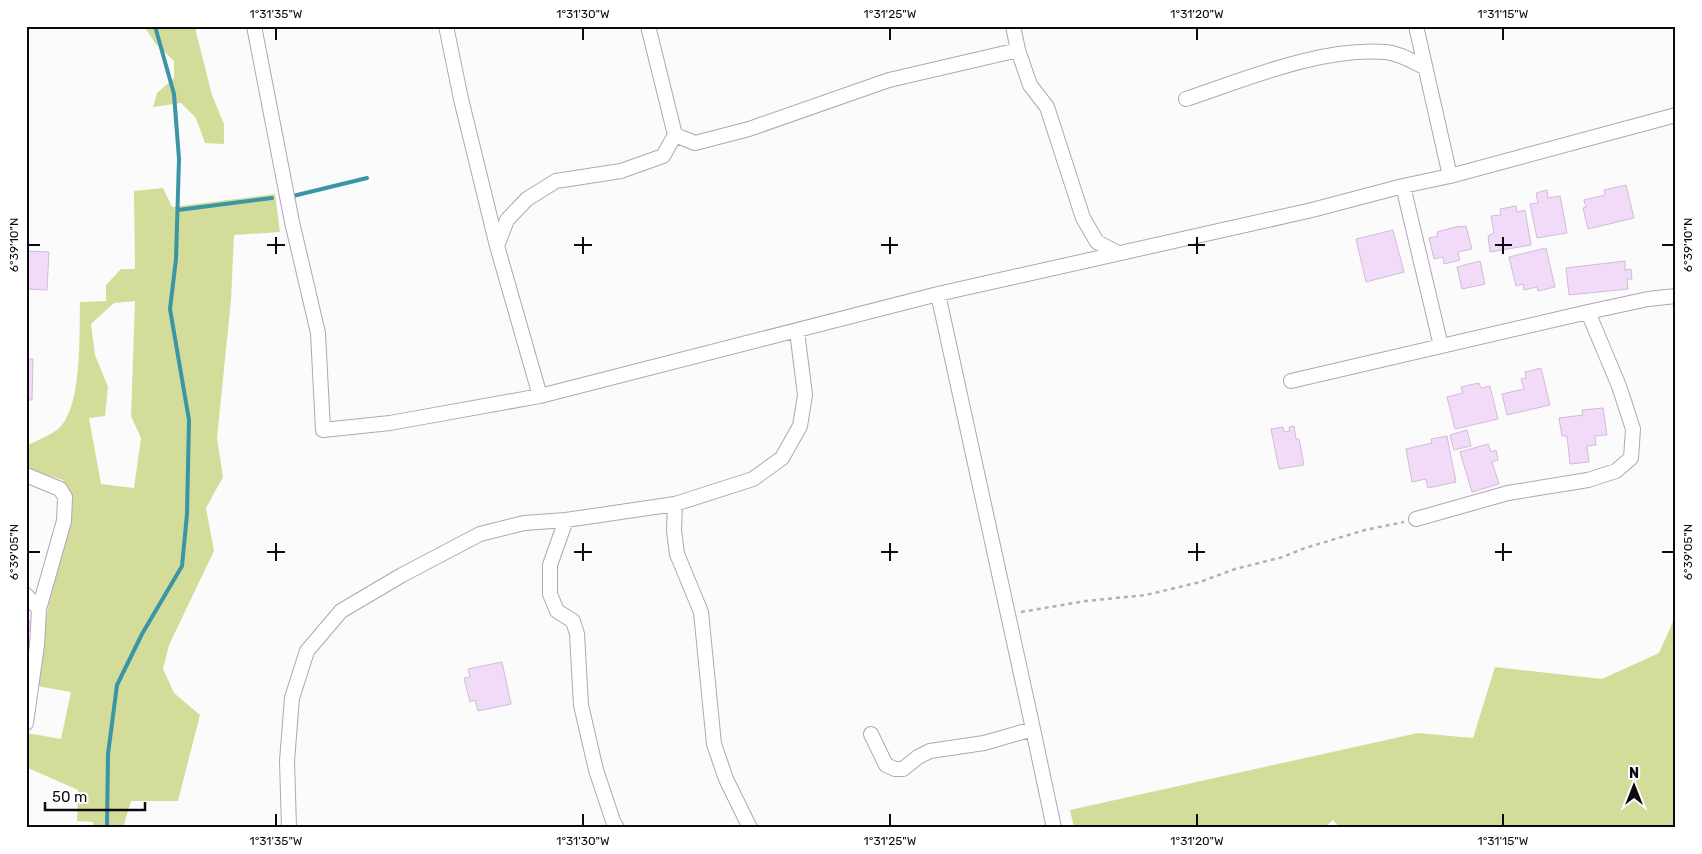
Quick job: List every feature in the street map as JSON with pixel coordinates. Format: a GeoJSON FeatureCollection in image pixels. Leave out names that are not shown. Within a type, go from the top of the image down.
{"type":"FeatureCollection","features":[{"type":"Feature","properties":{"kind":"street"},"geometry":{"type":"LineString","coordinates":[[254,26],[292,222],[318,332],[323,430],[390,423],[540,396],[938,294],[1312,210],[1403,186],[1450,176],[1676,115]]}},
{"type":"Feature","properties":{"kind":"street"},"geometry":{"type":"LineString","coordinates":[[446,26],[461,98],[497,246],[540,396]]}},
{"type":"Feature","properties":{"kind":"street"},"geometry":{"type":"LineString","coordinates":[[497,246],[507,220],[527,199],[556,181],[622,171],[662,156],[675,135],[648,26]]}},
{"type":"Feature","properties":{"kind":"street"},"geometry":{"type":"LineString","coordinates":[[1013,26],[1018,50],[1030,85],[1046,107],[1083,218],[1097,242],[1118,253]]}},
{"type":"Feature","properties":{"kind":"street"},"geometry":{"type":"LineString","coordinates":[[1416,26],[1450,176]]}},
{"type":"Feature","properties":{"kind":"street"},"geometry":{"type":"LineString","coordinates":[[675,135],[695,143],[749,129],[889,80],[1018,50]]}},
{"type":"Feature","properties":{"kind":"street"},"geometry":{"type":"LineString","coordinates":[[1186,99],[1298,62],[1350,53],[1387,52],[1406,58],[1424,67]]}},
{"type":"Feature","properties":{"kind":"street"},"geometry":{"type":"LineString","coordinates":[[1403,186],[1441,346]]}},
{"type":"Feature","properties":{"kind":"street"},"geometry":{"type":"LineString","coordinates":[[938,294],[1054,828]]}},
{"type":"Feature","properties":{"kind":"street"},"geometry":{"type":"LineString","coordinates":[[1291,381],[1588,312],[1648,299],[1676,296]]}},
{"type":"Feature","properties":{"kind":"street"},"geometry":{"type":"LineString","coordinates":[[1416,519],[1508,493],[1588,480],[1616,471],[1631,458],[1632,429],[1620,386],[1588,312]]}},
{"type":"Feature","properties":{"kind":"street"},"geometry":{"type":"LineString","coordinates":[[288,828],[287,762],[292,698],[307,651],[341,611],[402,575],[480,534],[524,524],[566,520],[675,504],[753,479],[782,458],[800,426],[806,395],[797,330]]}},
{"type":"Feature","properties":{"kind":"street"},"geometry":{"type":"LineString","coordinates":[[26,475],[60,489],[65,497],[64,521],[32,645],[26,722]]}},
{"type":"Feature","properties":{"kind":"street"},"geometry":{"type":"LineString","coordinates":[[675,504],[674,531],[677,554],[701,612],[714,744],[726,779],[750,828]]}},
{"type":"Feature","properties":{"kind":"street"},"geometry":{"type":"LineString","coordinates":[[566,520],[550,565],[550,594],[557,611],[573,621],[578,634],[581,705],[596,770],[617,828]]}},
{"type":"Feature","properties":{"kind":"street"},"geometry":{"type":"LineString","coordinates":[[26,595],[40,609]]}},
{"type":"Feature","properties":{"kind":"street"},"geometry":{"type":"LineString","coordinates":[[871,734],[886,764],[895,769],[903,768],[930,751],[984,743],[1033,729]]}},
{"type":"Feature","properties":{"kind":"path"},"geometry":{"type":"LineString","coordinates":[[1007,614],[1086,601],[1146,595],[1200,582],[1236,569],[1283,557],[1305,548],[1365,530],[1388,527],[1416,519]]}},
{"type":"Feature","properties":{"kind":"green space"},"geometry":{"type":"Polygon","coordinates":[[[144,26],[196,26],[212,95],[224,124],[224,144],[205,143],[196,118],[181,103],[153,107],[157,93],[174,78],[174,61],[155,43],[144,26]]]}},
{"type":"Feature","properties":{"kind":"green space"},"geometry":{"type":"Polygon","coordinates":[[[163,188],[172,207],[275,194],[280,232],[234,235],[231,300],[217,438],[223,477],[206,508],[214,551],[169,645],[163,669],[174,693],[200,715],[178,801],[131,801],[123,828],[94,828],[93,822],[77,821],[78,790],[26,767],[27,733],[61,739],[71,692],[37,686],[44,627],[63,539],[68,495],[63,480],[26,469],[26,446],[57,430],[65,420],[71,406],[78,370],[80,302],[106,301],[106,285],[121,269],[135,269],[134,191],[163,188]],[[135,301],[114,303],[91,324],[95,355],[108,387],[105,416],[89,418],[101,484],[134,488],[141,438],[131,416],[135,301]]]}},
{"type":"Feature","properties":{"kind":"green space"},"geometry":{"type":"Polygon","coordinates":[[[1676,615],[1676,828],[1340,828],[1333,820],[1324,828],[1074,828],[1070,810],[1418,733],[1473,738],[1495,667],[1602,679],[1659,653],[1676,615]]]}},
{"type":"Feature","properties":{"kind":"building"},"geometry":{"type":"Polygon","coordinates":[[[1626,185],[1634,218],[1588,229],[1583,208],[1586,207],[1584,200],[1605,195],[1604,190],[1626,185]]]}},
{"type":"Feature","properties":{"kind":"building"},"geometry":{"type":"Polygon","coordinates":[[[1547,190],[1548,198],[1560,196],[1567,233],[1537,238],[1530,204],[1538,203],[1536,193],[1547,190]]]}},
{"type":"Feature","properties":{"kind":"building"},"geometry":{"type":"Polygon","coordinates":[[[1516,206],[1517,212],[1525,210],[1531,245],[1490,252],[1488,236],[1494,233],[1491,216],[1501,215],[1500,209],[1516,206]]]}},
{"type":"Feature","properties":{"kind":"building"},"geometry":{"type":"Polygon","coordinates":[[[1466,226],[1472,249],[1458,252],[1460,260],[1444,264],[1443,257],[1434,259],[1429,238],[1438,236],[1437,232],[1466,226]]]}},
{"type":"Feature","properties":{"kind":"building"},"geometry":{"type":"Polygon","coordinates":[[[1393,230],[1404,272],[1366,282],[1356,239],[1393,230]]]}},
{"type":"Feature","properties":{"kind":"building"},"geometry":{"type":"Polygon","coordinates":[[[1546,248],[1555,287],[1538,291],[1537,287],[1524,290],[1523,284],[1516,286],[1509,257],[1546,248]]]}},
{"type":"Feature","properties":{"kind":"building"},"geometry":{"type":"Polygon","coordinates":[[[26,251],[49,252],[47,290],[26,289],[26,251]]]}},
{"type":"Feature","properties":{"kind":"building"},"geometry":{"type":"Polygon","coordinates":[[[1480,261],[1485,284],[1462,289],[1457,267],[1480,261]]]}},
{"type":"Feature","properties":{"kind":"building"},"geometry":{"type":"Polygon","coordinates":[[[1625,261],[1625,270],[1631,269],[1632,279],[1627,279],[1628,289],[1569,295],[1566,268],[1625,261]]]}},
{"type":"Feature","properties":{"kind":"building"},"geometry":{"type":"Polygon","coordinates":[[[26,359],[33,359],[32,400],[26,400],[26,359]]]}},
{"type":"Feature","properties":{"kind":"building"},"geometry":{"type":"Polygon","coordinates":[[[1541,368],[1550,405],[1507,415],[1502,394],[1524,389],[1521,379],[1526,378],[1525,372],[1541,368]]]}},
{"type":"Feature","properties":{"kind":"building"},"geometry":{"type":"Polygon","coordinates":[[[1479,383],[1481,388],[1490,386],[1498,419],[1455,429],[1447,397],[1463,393],[1461,387],[1479,383]]]}},
{"type":"Feature","properties":{"kind":"building"},"geometry":{"type":"Polygon","coordinates":[[[1603,408],[1607,435],[1595,436],[1596,445],[1587,446],[1589,462],[1570,464],[1567,436],[1562,436],[1559,418],[1583,415],[1582,410],[1603,408]]]}},
{"type":"Feature","properties":{"kind":"building"},"geometry":{"type":"Polygon","coordinates":[[[1294,426],[1296,439],[1299,439],[1304,465],[1279,469],[1271,429],[1283,427],[1284,432],[1290,431],[1289,427],[1294,426]]]}},
{"type":"Feature","properties":{"kind":"building"},"geometry":{"type":"Polygon","coordinates":[[[1467,430],[1471,446],[1454,450],[1450,435],[1467,430]]]}},
{"type":"Feature","properties":{"kind":"building"},"geometry":{"type":"Polygon","coordinates":[[[1447,436],[1456,482],[1428,488],[1426,479],[1412,482],[1406,449],[1432,443],[1431,439],[1447,436]]]}},
{"type":"Feature","properties":{"kind":"building"},"geometry":{"type":"Polygon","coordinates":[[[1488,444],[1491,452],[1496,450],[1498,460],[1492,462],[1499,484],[1472,492],[1460,452],[1488,444]]]}},
{"type":"Feature","properties":{"kind":"building"},"geometry":{"type":"Polygon","coordinates":[[[26,620],[32,621],[30,631],[26,630],[26,620]]]}},
{"type":"Feature","properties":{"kind":"building"},"geometry":{"type":"Polygon","coordinates":[[[502,662],[511,704],[478,711],[475,700],[470,702],[464,678],[470,677],[468,669],[502,662]]]}},
{"type":"Feature","properties":{"kind":"waterway"},"geometry":{"type":"LineString","coordinates":[[107,828],[108,754],[117,685],[142,634],[182,566],[187,514],[189,420],[170,309],[176,259],[179,159],[174,94],[155,26]]}},
{"type":"Feature","properties":{"kind":"waterway"},"geometry":{"type":"LineString","coordinates":[[293,196],[367,178]]}},
{"type":"Feature","properties":{"kind":"waterway"},"geometry":{"type":"LineString","coordinates":[[178,210],[272,198]]}}]}
